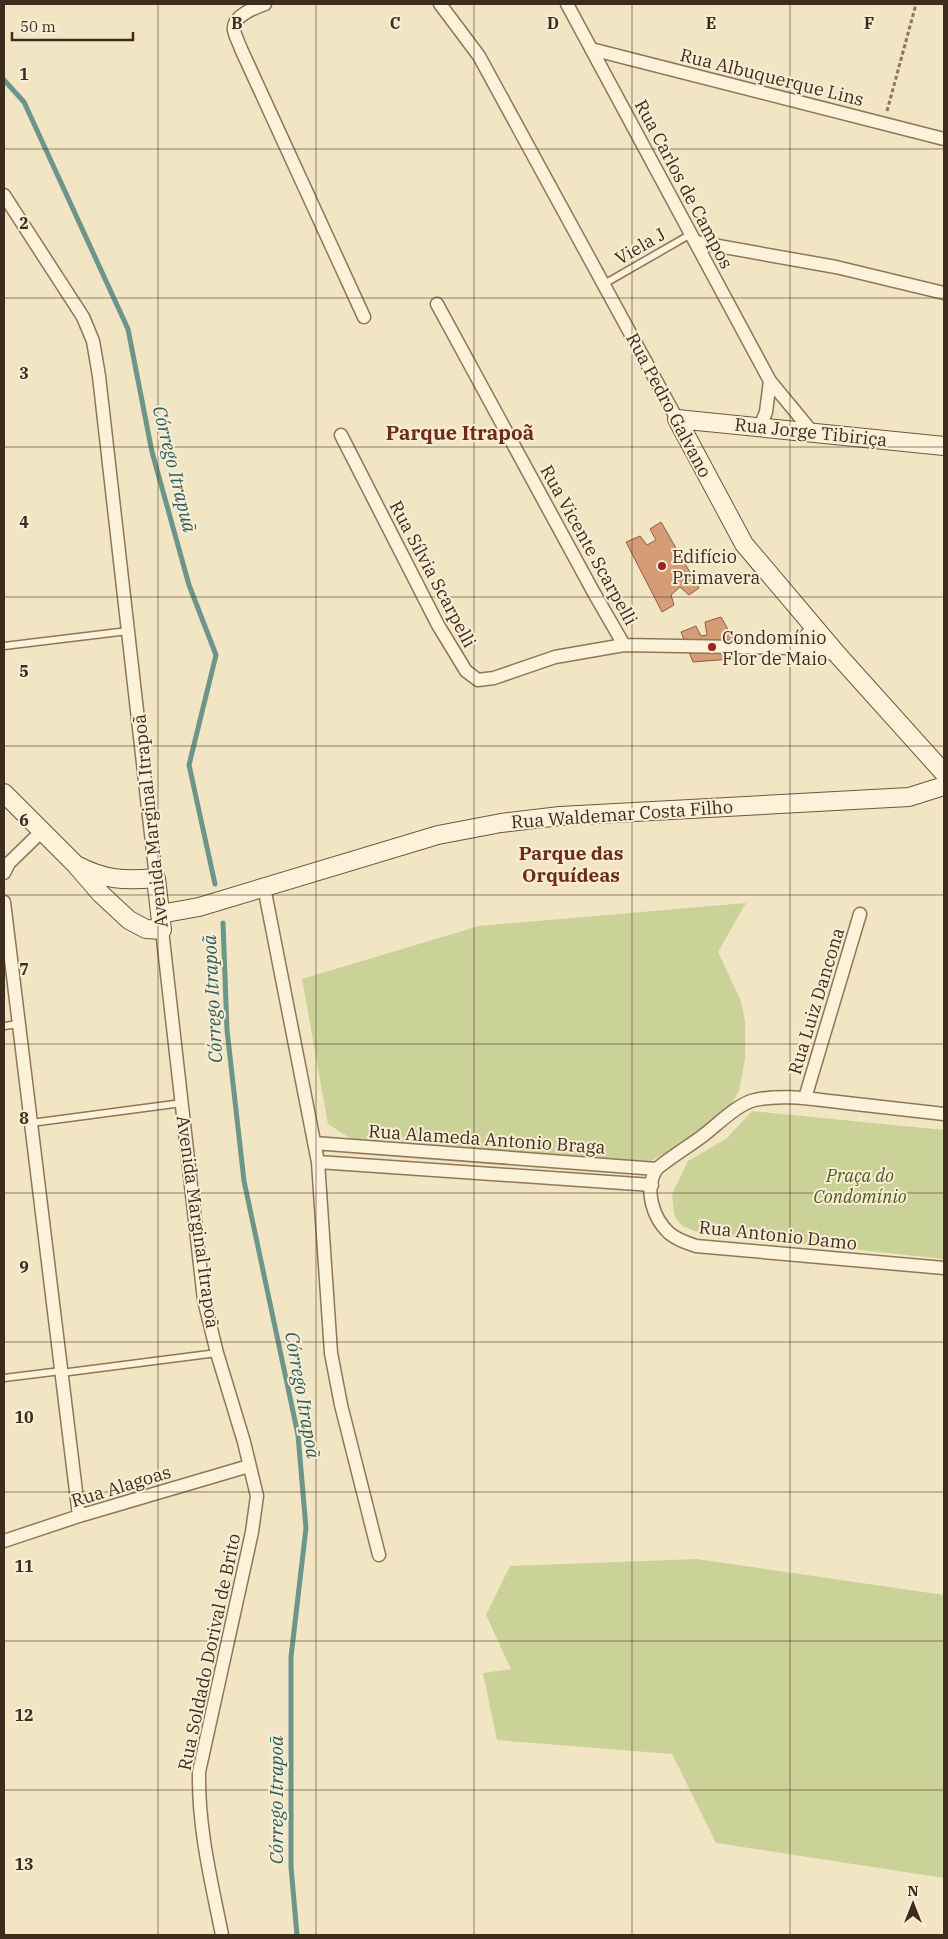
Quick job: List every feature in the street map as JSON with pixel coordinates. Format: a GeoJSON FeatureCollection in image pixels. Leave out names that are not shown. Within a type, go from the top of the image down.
{"type":"FeatureCollection","features":[{"type":"Feature","properties":{"kind":"main road","name":"Rua Jorge Tibiriça"},"geometry":{"type":"LineString","coordinates":[[677,419],[944,446]]}},
{"type":"Feature","properties":{"kind":"main road","name":"Rua Pedro Galvano"},"geometry":{"type":"LineString","coordinates":[[677,419],[744,544],[837,654],[944,773]]}},
{"type":"Feature","properties":{"kind":"main road","name":"Rua Waldemar Costa Filho"},"geometry":{"type":"LineString","coordinates":[[161,922],[199,907],[438,835],[501,823],[560,816],[908,797],[944,786]]}},
{"type":"Feature","properties":{"kind":"main road"},"geometry":{"type":"LineString","coordinates":[[4,793],[76,864],[91,884],[129,920],[146,929],[161,922]]}},
{"type":"Feature","properties":{"kind":"main road"},"geometry":{"type":"LineString","coordinates":[[76,864],[107,878],[122,880],[156,878]]}},
{"type":"Feature","properties":{"kind":"main road","name":"Avenida Marginal Itrapoã"},"geometry":{"type":"LineString","coordinates":[[156,878],[161,922]]}},
{"type":"Feature","properties":{"kind":"street"},"geometry":{"type":"LineString","coordinates":[[265,4],[241,16],[235,22],[234,30],[364,317]]}},
{"type":"Feature","properties":{"kind":"street","name":"Rua Pedro Galvano"},"geometry":{"type":"LineString","coordinates":[[440,4],[479,56],[677,419]]}},
{"type":"Feature","properties":{"kind":"street","name":"Rua Carlos de Campos"},"geometry":{"type":"LineString","coordinates":[[567,4],[770,381],[814,432]]}},
{"type":"Feature","properties":{"kind":"street","name":"Rua Albuquerque Lins"},"geometry":{"type":"LineString","coordinates":[[591,49],[944,139]]}},
{"type":"Feature","properties":{"kind":"street","name":"Avenida Marginal Itrapoã"},"geometry":{"type":"LineString","coordinates":[[4,195],[83,317],[93,341],[99,376],[156,878]]}},
{"type":"Feature","properties":{"kind":"street"},"geometry":{"type":"LineString","coordinates":[[693,238],[836,267],[944,293]]}},
{"type":"Feature","properties":{"kind":"street","name":"Rua Vicente Scarpelli"},"geometry":{"type":"LineString","coordinates":[[437,304],[624,646]]}},
{"type":"Feature","properties":{"kind":"street"},"geometry":{"type":"LineString","coordinates":[[760,427],[766,412],[770,381]]}},
{"type":"Feature","properties":{"kind":"street","name":"Rua Sílvia Scarpelli"},"geometry":{"type":"LineString","coordinates":[[341,435],[438,625],[466,671],[478,680],[494,678],[555,657],[624,646],[794,648],[837,654]]}},
{"type":"Feature","properties":{"kind":"street"},"geometry":{"type":"LineString","coordinates":[[794,648],[801,643],[814,627]]}},
{"type":"Feature","properties":{"kind":"street"},"geometry":{"type":"LineString","coordinates":[[4,873],[14,858],[42,831]]}},
{"type":"Feature","properties":{"kind":"street"},"geometry":{"type":"LineString","coordinates":[[264,887],[318,1162],[331,1353],[341,1405],[379,1555]]}},
{"type":"Feature","properties":{"kind":"street"},"geometry":{"type":"LineString","coordinates":[[4,902],[78,1516]]}},
{"type":"Feature","properties":{"kind":"street","name":"Rua Luiz Dancona"},"geometry":{"type":"LineString","coordinates":[[805,1098],[860,914]]}},
{"type":"Feature","properties":{"kind":"street","name":"Avenida Marginal Itrapoã"},"geometry":{"type":"LineString","coordinates":[[161,922],[204,1300],[249,1466]]}},
{"type":"Feature","properties":{"kind":"street"},"geometry":{"type":"LineString","coordinates":[[654,1178],[734,1111],[753,1100],[778,1097],[805,1098],[944,1114]]}},
{"type":"Feature","properties":{"kind":"street","name":"Rua Alameda Antonio Braga"},"geometry":{"type":"LineString","coordinates":[[314,1143],[654,1178]]}},
{"type":"Feature","properties":{"kind":"street","name":"Rua Alameda Antonio Braga"},"geometry":{"type":"LineString","coordinates":[[318,1162],[654,1178]]}},
{"type":"Feature","properties":{"kind":"street","name":"Rua Antonio Damo"},"geometry":{"type":"LineString","coordinates":[[654,1178],[652,1208],[668,1232],[680,1240],[696,1246],[944,1268]]}},
{"type":"Feature","properties":{"kind":"street","name":"Rua Alagoas"},"geometry":{"type":"LineString","coordinates":[[4,1541],[78,1516],[249,1466]]}},
{"type":"Feature","properties":{"kind":"street","name":"Rua Soldado Dorival de Brito"},"geometry":{"type":"LineString","coordinates":[[222,1935],[202,1837],[199,1772],[252,1532],[257,1496],[249,1466]]}},
{"type":"Feature","properties":{"kind":"lane","name":"Viela J"},"geometry":{"type":"LineString","coordinates":[[604,284],[693,238]]}},
{"type":"Feature","properties":{"kind":"lane"},"geometry":{"type":"LineString","coordinates":[[4,646],[128,631]]}},
{"type":"Feature","properties":{"kind":"lane"},"geometry":{"type":"LineString","coordinates":[[4,1026],[19,1024]]}},
{"type":"Feature","properties":{"kind":"lane"},"geometry":{"type":"LineString","coordinates":[[31,1123],[182,1103]]}},
{"type":"Feature","properties":{"kind":"lane"},"geometry":{"type":"LineString","coordinates":[[4,1378],[217,1353]]}},
{"type":"Feature","properties":{"kind":"path"},"geometry":{"type":"LineString","coordinates":[[883,124],[916,4]]}},
{"type":"Feature","properties":{"kind":"green space"},"geometry":{"type":"Polygon","coordinates":[[[746,903],[718,952],[741,1001],[745,1021],[745,1059],[739,1091],[731,1104],[691,1139],[644,1165],[353,1140],[328,1124],[302,979],[479,926],[746,903]]]}},
{"type":"Feature","properties":{"kind":"green space","name":"Praça do Condomínio"},"geometry":{"type":"Polygon","coordinates":[[[752,1111],[944,1130],[944,1259],[700,1233],[682,1226],[674,1215],[672,1194],[688,1161],[726,1139],[752,1111]]]}},
{"type":"Feature","properties":{"kind":"green space"},"geometry":{"type":"Polygon","coordinates":[[[697,1559],[944,1595],[944,1878],[716,1843],[672,1754],[497,1740],[483,1673],[511,1669],[486,1615],[510,1566],[697,1559]]]}},
{"type":"Feature","properties":{"kind":"building","name":"Edifício Primavera"},"geometry":{"type":"Polygon","coordinates":[[[661,522],[699,588],[689,595],[680,587],[671,595],[674,605],[662,612],[626,542],[640,536],[647,545],[656,540],[650,529],[661,522]]]}},
{"type":"Feature","properties":{"kind":"building","name":"Condomínio Flor de Maio"},"geometry":{"type":"Polygon","coordinates":[[[721,617],[744,658],[693,662],[681,632],[696,626],[701,636],[707,635],[705,622],[721,617]]]}},
{"type":"Feature","properties":{"kind":"waterway","name":"Córrego Itrapuã"},"geometry":{"type":"LineString","coordinates":[[4,80],[24,102],[128,329],[152,452],[189,585],[216,655],[189,765],[215,884]]}},
{"type":"Feature","properties":{"kind":"waterway","name":"Córrego Itrapoã"},"geometry":{"type":"LineString","coordinates":[[223,923],[227,1030],[244,1181],[298,1435],[306,1528],[291,1657],[291,1867],[297,1935]]}},
{"type":"Feature","properties":{"kind":"place","name":"Edifício Primavera"},"geometry":{"type":"Point","coordinates":[662,566]}},
{"type":"Feature","properties":{"kind":"place","name":"Condomínio Flor de Maio"},"geometry":{"type":"Point","coordinates":[712,647]}},
{"type":"Feature","properties":{"kind":"district","name":"Parque Itrapoã"},"geometry":{"type":"Point","coordinates":[460,432]}},
{"type":"Feature","properties":{"kind":"district","name":"Parque das Orquídeas"},"geometry":{"type":"Point","coordinates":[571,864]}}]}
